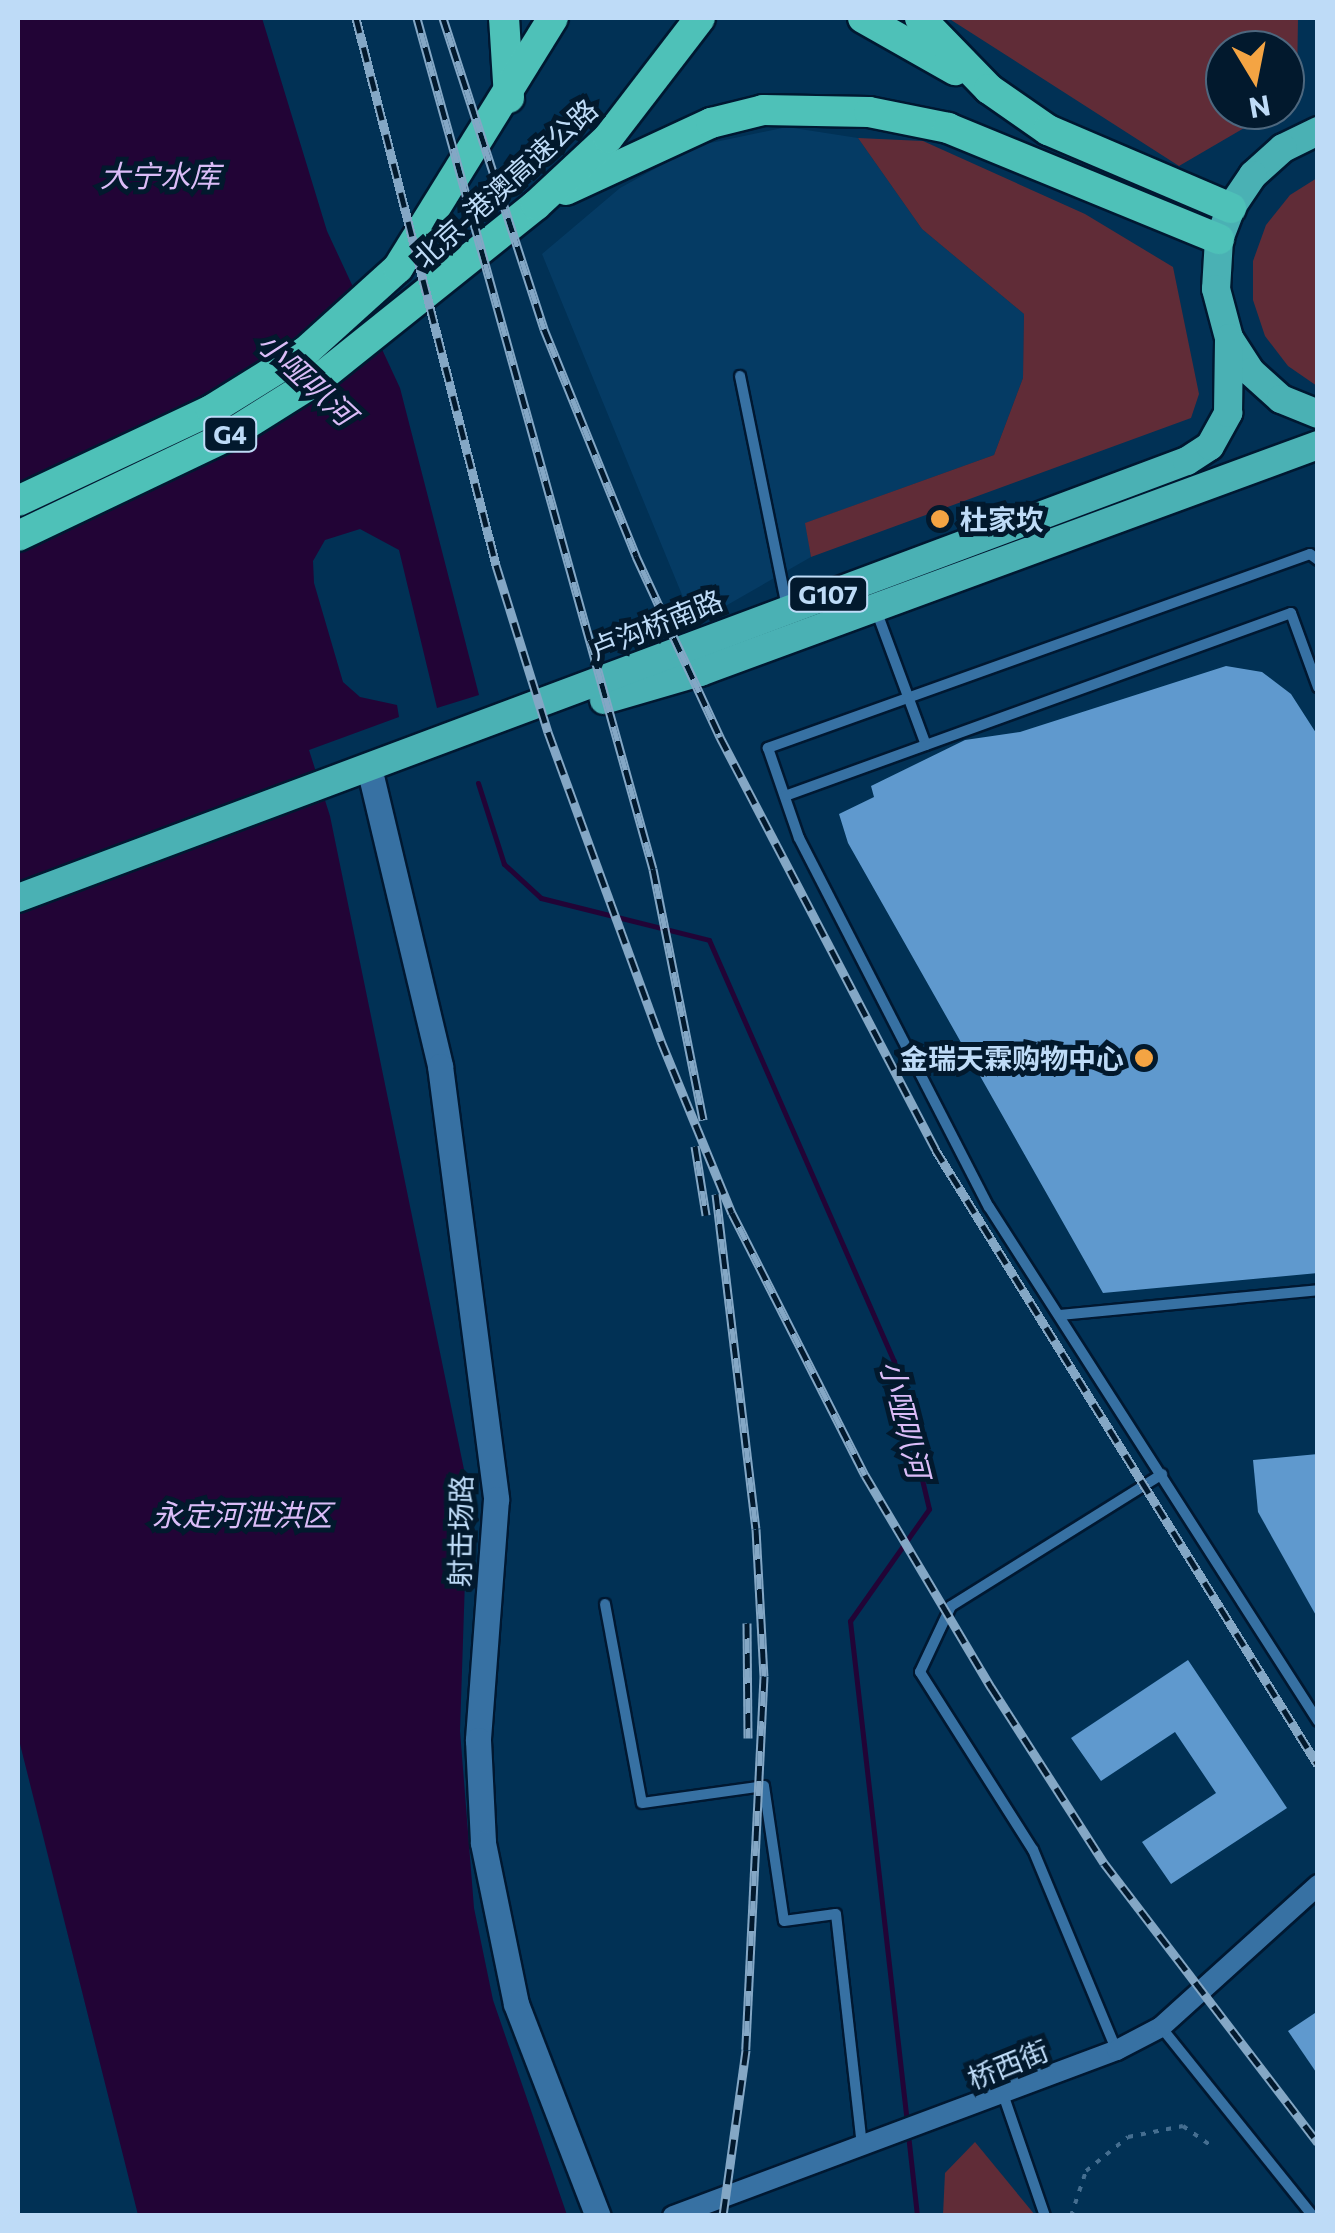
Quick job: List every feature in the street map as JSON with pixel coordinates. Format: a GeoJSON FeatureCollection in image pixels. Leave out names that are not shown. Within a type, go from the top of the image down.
{"type":"FeatureCollection","features":[{"type":"Feature","properties":{"kind":"highway"},"geometry":{"type":"LineString","coordinates":[[504,18],[509,98]]}},
{"type":"Feature","properties":{"kind":"highway","name":"北京-港澳高速公路"},"geometry":{"type":"LineString","coordinates":[[18,501],[211,410],[306,351],[398,268],[509,98],[553,18]]}},
{"type":"Feature","properties":{"kind":"highway","name":"北京-港澳高速公路"},"geometry":{"type":"LineString","coordinates":[[18,536],[226,437],[320,378],[424,300],[536,206],[608,138],[700,18]]}},
{"type":"Feature","properties":{"kind":"highway"},"geometry":{"type":"LineString","coordinates":[[863,18],[988,89],[1048,130],[1231,208]]}},
{"type":"Feature","properties":{"kind":"highway"},"geometry":{"type":"LineString","coordinates":[[920,18],[988,89]]}},
{"type":"Feature","properties":{"kind":"highway"},"geometry":{"type":"LineString","coordinates":[[536,206],[711,122],[763,110],[868,112],[948,128],[1219,240]]}},
{"type":"Feature","properties":{"kind":"highway","name":"G107"},"geometry":{"type":"LineString","coordinates":[[1318,132],[1284,148],[1253,174],[1231,208],[1219,240],[1216,290],[1229,338],[1251,372],[1281,400],[1318,414]]}},
{"type":"Feature","properties":{"kind":"highway","name":"卢沟桥南路"},"geometry":{"type":"LineString","coordinates":[[18,910],[787,608],[1186,461],[1210,446],[1228,413],[1229,338]]}},
{"type":"Feature","properties":{"kind":"highway","name":"卢沟桥南路"},"geometry":{"type":"LineString","coordinates":[[18,898],[874,606],[1318,444]]}},
{"type":"Feature","properties":{"kind":"street","name":"射击场路"},"geometry":{"type":"LineString","coordinates":[[372,780],[440,1066],[496,1499],[478,1740],[483,1843],[516,2004],[598,2216]]}},
{"type":"Feature","properties":{"kind":"street","name":"桥西街"},"geometry":{"type":"LineString","coordinates":[[673,2216],[1004,2097],[1160,2028],[1318,1885]]}},
{"type":"Feature","properties":{"kind":"lane"},"geometry":{"type":"LineString","coordinates":[[740,376],[787,608]]}},
{"type":"Feature","properties":{"kind":"lane"},"geometry":{"type":"LineString","coordinates":[[1318,560],[1310,554],[768,748],[799,838],[989,1207],[1318,1721]]}},
{"type":"Feature","properties":{"kind":"lane"},"geometry":{"type":"LineString","coordinates":[[874,606],[926,745]]}},
{"type":"Feature","properties":{"kind":"lane"},"geometry":{"type":"LineString","coordinates":[[785,796],[1291,613],[1318,687]]}},
{"type":"Feature","properties":{"kind":"lane"},"geometry":{"type":"LineString","coordinates":[[1060,1314],[1318,1290]]}},
{"type":"Feature","properties":{"kind":"lane"},"geometry":{"type":"LineString","coordinates":[[1116,2050],[1033,1850],[920,1672],[951,1606],[1162,1474]]}},
{"type":"Feature","properties":{"kind":"lane"},"geometry":{"type":"LineString","coordinates":[[605,1604],[642,1803],[764,1786],[784,1921],[836,1914],[862,2148]]}},
{"type":"Feature","properties":{"kind":"lane"},"geometry":{"type":"LineString","coordinates":[[1160,2028],[1313,2216]]}},
{"type":"Feature","properties":{"kind":"lane"},"geometry":{"type":"LineString","coordinates":[[1004,2097],[1044,2216]]}},
{"type":"Feature","properties":{"kind":"path"},"geometry":{"type":"LineString","coordinates":[[1071,2216],[1086,2170],[1128,2137],[1183,2126],[1212,2146]]}},
{"type":"Feature","properties":{"kind":"shaded area"},"geometry":{"type":"Polygon","coordinates":[[[948,18],[1298,18],[1298,30],[1205,30],[1205,130],[1241,130],[1179,166],[948,18]]]}},
{"type":"Feature","properties":{"kind":"shaded area"},"geometry":{"type":"Polygon","coordinates":[[[787,127],[858,138],[922,229],[1024,314],[1023,378],[994,455],[806,523],[811,557],[694,624],[542,254],[620,188],[696,146],[787,127]]]}},
{"type":"Feature","properties":{"kind":"shaded area"},"geometry":{"type":"Polygon","coordinates":[[[858,138],[923,141],[1085,214],[1173,267],[1199,394],[1191,418],[811,557],[805,523],[994,455],[1023,378],[1024,314],[922,229],[858,138]]]}},
{"type":"Feature","properties":{"kind":"shaded area"},"geometry":{"type":"Polygon","coordinates":[[[1317,178],[1317,386],[1288,366],[1265,336],[1253,300],[1253,261],[1266,225],[1290,195],[1317,178]]]}},
{"type":"Feature","properties":{"kind":"shaded area"},"geometry":{"type":"Polygon","coordinates":[[[975,2142],[1035,2215],[943,2215],[945,2173],[975,2142]]]}},
{"type":"Feature","properties":{"kind":"water","name":"永定河泄洪区"},"geometry":{"type":"Polygon","coordinates":[[[18,18],[262,18],[327,231],[400,388],[479,695],[437,708],[399,550],[360,529],[325,540],[313,561],[314,583],[343,682],[360,697],[397,705],[399,717],[309,750],[330,816],[468,1489],[460,1731],[474,1908],[493,2000],[567,2215],[138,2215],[18,1736],[18,18]]]}},
{"type":"Feature","properties":{"kind":"building","name":"金瑞天霖购物中心"},"geometry":{"type":"Polygon","coordinates":[[[1226,666],[1262,672],[1291,694],[1318,736],[1318,1273],[1103,1293],[848,843],[839,814],[874,797],[871,786],[965,740],[1020,732],[1226,666]]]}},
{"type":"Feature","properties":{"kind":"building"},"geometry":{"type":"Polygon","coordinates":[[[1318,1454],[1318,1619],[1258,1512],[1253,1460],[1318,1454]]]}},
{"type":"Feature","properties":{"kind":"building"},"geometry":{"type":"Polygon","coordinates":[[[1188,1660],[1287,1808],[1171,1884],[1142,1842],[1216,1793],[1175,1732],[1101,1781],[1071,1738],[1188,1660]]]}},
{"type":"Feature","properties":{"kind":"building"},"geometry":{"type":"Polygon","coordinates":[[[1318,2011],[1318,2075],[1288,2031],[1318,2011]]]}},
{"type":"Feature","properties":{"kind":"waterway","name":"小哑叭河"},"geometry":{"type":"LineString","coordinates":[[478,783],[504,864],[541,898],[709,940],[894,1361],[929,1509],[850,1621],[907,2123]]}},
{"type":"Feature","properties":{"kind":"waterway","name":"小哑叭河"},"geometry":{"type":"LineString","coordinates":[[908,2134],[917,2216]]}},
{"type":"Feature","properties":{"kind":"railway"},"geometry":{"type":"LineString","coordinates":[[356,18],[496,565],[548,732],[661,1041],[732,1213],[865,1475],[991,1687],[1104,1863],[1318,2143]]}},
{"type":"Feature","properties":{"kind":"railway"},"geometry":{"type":"LineString","coordinates":[[417,18],[653,869],[703,1120]]}},
{"type":"Feature","properties":{"kind":"railway"},"geometry":{"type":"LineString","coordinates":[[443,18],[544,329],[636,556],[720,737],[935,1149],[1318,1765]]}},
{"type":"Feature","properties":{"kind":"railway"},"geometry":{"type":"LineString","coordinates":[[695,1146],[706,1215]]}},
{"type":"Feature","properties":{"kind":"railway"},"geometry":{"type":"LineString","coordinates":[[716,1194],[756,1529],[764,1676],[746,2050],[723,2216]]}},
{"type":"Feature","properties":{"kind":"railway"},"geometry":{"type":"LineString","coordinates":[[747,1623],[748,1738]]}},
{"type":"Feature","properties":{"kind":"place","name":"杜家坎"},"geometry":{"type":"Point","coordinates":[940,519]}},
{"type":"Feature","properties":{"kind":"place","name":"金瑞天霖购物中心"},"geometry":{"type":"Point","coordinates":[1144,1058]}},
{"type":"Feature","properties":{"kind":"water label","name":"大宁水库"},"geometry":{"type":"Point","coordinates":[160,175]}}]}
